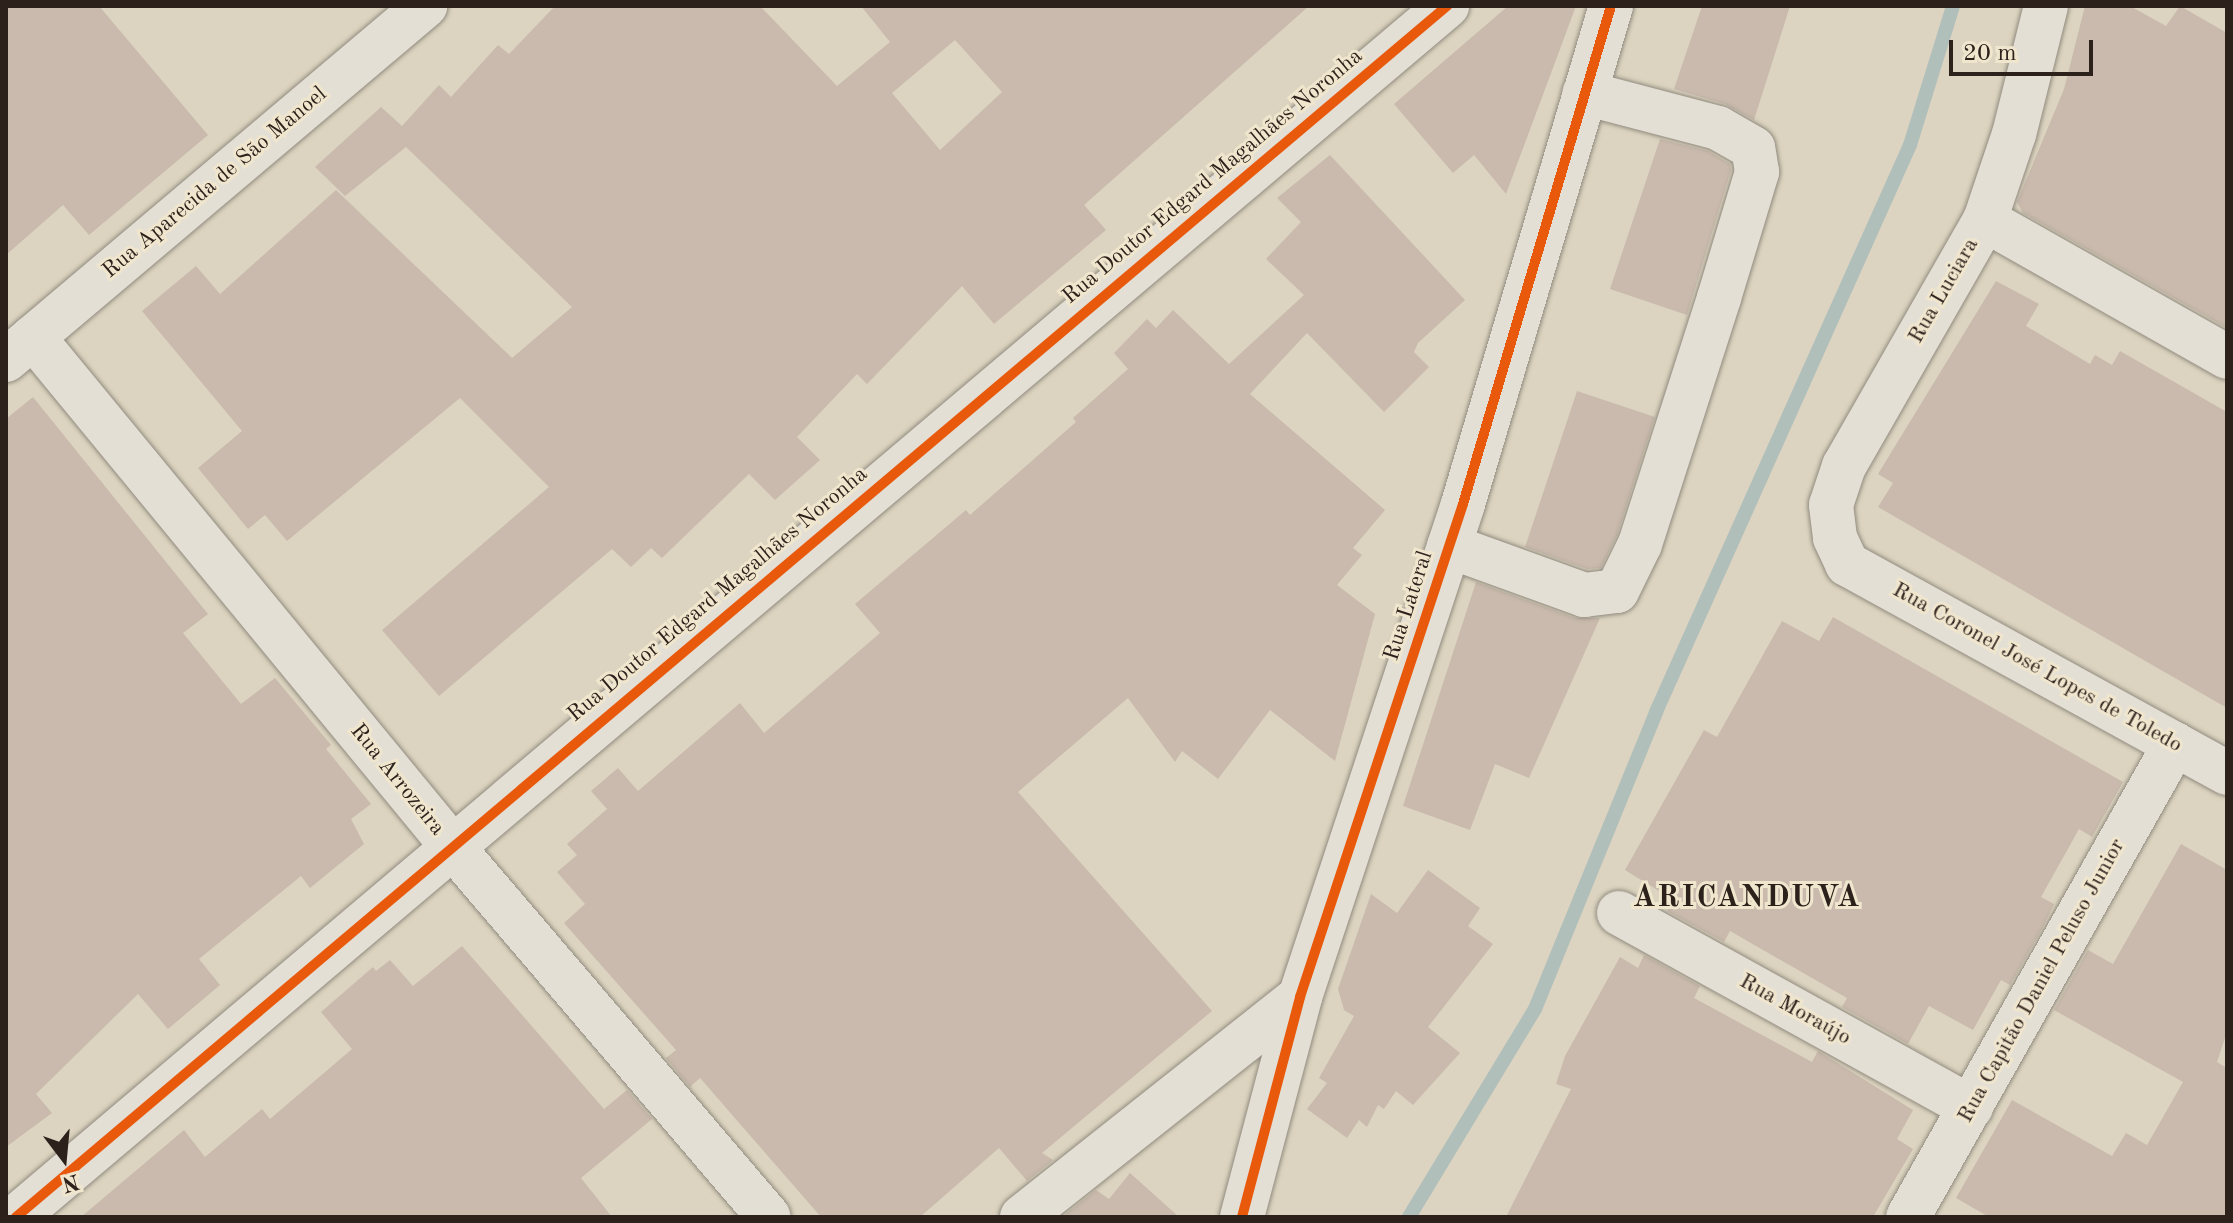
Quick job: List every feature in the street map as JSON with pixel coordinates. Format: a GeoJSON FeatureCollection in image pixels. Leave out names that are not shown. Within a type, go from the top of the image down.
{"type":"FeatureCollection","features":[{"type":"Feature","properties":{"kind":"street","name":"Rua Aparecida de São Manoel"},"geometry":{"type":"LineString","coordinates":[[20,349],[425,6]]}},
{"type":"Feature","properties":{"kind":"street","name":"Rua Doutor Edgard Magalhães Noronha"},"geometry":{"type":"LineString","coordinates":[[16,1217],[451,845],[1447,6]]}},
{"type":"Feature","properties":{"kind":"street","name":"Rua Lateral"},"geometry":{"type":"LineString","coordinates":[[1242,1217],[1300,997],[1449,546],[1611,6]]}},
{"type":"Feature","properties":{"kind":"street","name":"Rua Luciara"},"geometry":{"type":"LineString","coordinates":[[1847,564],[1835,538],[1831,505],[1844,466],[1985,220],[2014,134],[2046,6]]}},
{"type":"Feature","properties":{"kind":"street"},"geometry":{"type":"LineString","coordinates":[[1449,546],[1584,595],[1617,591],[1640,544],[1736,242],[1757,172],[1749,144],[1718,128],[1585,93]]}},
{"type":"Feature","properties":{"kind":"street"},"geometry":{"type":"LineString","coordinates":[[1985,220],[2227,357]]}},
{"type":"Feature","properties":{"kind":"street","name":"Rua Arrozeira"},"geometry":{"type":"LineString","coordinates":[[20,349],[769,1217]]}},
{"type":"Feature","properties":{"kind":"street","name":"Rua Coronel José Lopes de Toledo"},"geometry":{"type":"LineString","coordinates":[[1847,564],[2227,773]]}},
{"type":"Feature","properties":{"kind":"street","name":"Rua Capitão Daniel Peluso Junior"},"geometry":{"type":"LineString","coordinates":[[1908,1217],[2175,744]]}},
{"type":"Feature","properties":{"kind":"street","name":"Rua Moraújo"},"geometry":{"type":"LineString","coordinates":[[1619,913],[1971,1107]]}},
{"type":"Feature","properties":{"kind":"street"},"geometry":{"type":"LineString","coordinates":[[1022,1217],[1300,997]]}},
{"type":"Feature","properties":{"kind":"building"},"geometry":{"type":"Polygon","coordinates":[[[6,6],[99,6],[208,135],[89,235],[63,205],[6,255],[6,6]]]}},
{"type":"Feature","properties":{"kind":"building"},"geometry":{"type":"Polygon","coordinates":[[[555,6],[760,6],[837,86],[890,42],[861,6],[1309,6],[1084,205],[1106,230],[994,324],[962,286],[867,384],[857,374],[797,437],[820,460],[775,500],[749,474],[662,558],[651,548],[631,567],[612,549],[439,696],[382,630],[549,487],[460,398],[287,541],[265,515],[248,529],[198,468],[242,431],[142,311],[196,266],[220,294],[336,190],[512,358],[572,307],[406,147],[345,196],[315,167],[381,107],[402,126],[439,85],[451,97],[498,45],[509,54],[555,6]],[[955,40],[892,93],[940,150],[1002,92],[955,40]]]}},
{"type":"Feature","properties":{"kind":"building"},"geometry":{"type":"Polygon","coordinates":[[[1508,6],[1576,6],[1506,194],[1474,155],[1453,173],[1394,104],[1508,6]]]}},
{"type":"Feature","properties":{"kind":"building"},"geometry":{"type":"Polygon","coordinates":[[[1702,6],[1790,6],[1754,120],[1725,104],[1674,89],[1702,6]]]}},
{"type":"Feature","properties":{"kind":"building"},"geometry":{"type":"Polygon","coordinates":[[[2085,6],[2130,6],[2166,26],[2180,6],[2227,33],[2227,328],[2023,213],[2017,202],[2064,89],[2085,6]]]}},
{"type":"Feature","properties":{"kind":"building"},"geometry":{"type":"Polygon","coordinates":[[[1660,139],[1708,151],[1730,164],[1731,170],[1687,315],[1610,289],[1660,139]]]}},
{"type":"Feature","properties":{"kind":"building"},"geometry":{"type":"Polygon","coordinates":[[[1330,155],[1465,300],[1418,343],[1414,352],[1429,367],[1384,412],[1307,333],[1250,394],[1385,510],[1353,548],[1362,555],[1337,585],[1375,614],[1335,761],[1270,710],[1218,779],[1182,751],[1175,762],[1128,698],[1018,792],[1212,1011],[1042,1153],[1053,1160],[1027,1181],[999,1148],[920,1217],[821,1217],[700,1078],[690,1087],[666,1058],[676,1050],[564,923],[585,904],[557,872],[577,855],[567,844],[607,809],[591,791],[618,768],[638,791],[740,703],[764,733],[880,633],[855,604],[966,510],[970,515],[1076,422],[1073,418],[1128,369],[1114,353],[1147,319],[1156,328],[1173,310],[1229,364],[1304,295],[1266,259],[1301,222],[1277,198],[1330,155]]]}},
{"type":"Feature","properties":{"kind":"building"},"geometry":{"type":"Polygon","coordinates":[[[1996,281],[2039,304],[2026,326],[2090,364],[2095,355],[2112,365],[2120,351],[2227,412],[2227,708],[1878,507],[1893,483],[1878,474],[1996,281]]]}},
{"type":"Feature","properties":{"kind":"building"},"geometry":{"type":"Polygon","coordinates":[[[1577,391],[1655,417],[1617,535],[1601,568],[1587,569],[1525,547],[1577,391]]]}},
{"type":"Feature","properties":{"kind":"building"},"geometry":{"type":"Polygon","coordinates":[[[33,397],[208,614],[183,633],[241,704],[275,678],[331,745],[326,749],[371,804],[351,819],[364,844],[310,888],[301,876],[199,959],[220,985],[168,1029],[138,994],[36,1094],[52,1113],[6,1147],[6,419],[33,397]]]}},
{"type":"Feature","properties":{"kind":"building"},"geometry":{"type":"Polygon","coordinates":[[[1476,582],[1575,618],[1600,618],[1529,778],[1495,764],[1470,830],[1403,806],[1476,582]]]}},
{"type":"Feature","properties":{"kind":"building"},"geometry":{"type":"Polygon","coordinates":[[[1833,617],[2123,782],[2092,837],[2079,829],[2041,897],[2054,904],[2044,925],[2010,985],[2001,980],[1973,1030],[1929,1006],[1908,1044],[1842,1007],[1847,998],[1730,931],[1724,942],[1667,911],[1672,899],[1625,870],[1704,730],[1717,737],[1782,621],[1819,641],[1833,617]]]}},
{"type":"Feature","properties":{"kind":"building"},"geometry":{"type":"Polygon","coordinates":[[[2181,844],[2227,870],[2227,1032],[2217,1062],[2227,1068],[2227,1217],[1989,1217],[1956,1198],[2012,1100],[2112,1156],[2126,1133],[2147,1145],[2183,1082],[2054,1010],[2088,950],[2113,964],[2181,844]]]}},
{"type":"Feature","properties":{"kind":"building"},"geometry":{"type":"Polygon","coordinates":[[[1428,870],[1480,908],[1468,926],[1493,944],[1428,1027],[1460,1053],[1413,1105],[1396,1091],[1384,1109],[1378,1105],[1367,1127],[1359,1120],[1347,1138],[1307,1109],[1327,1083],[1319,1078],[1354,1016],[1344,1010],[1338,989],[1371,894],[1397,913],[1428,870]]]}},
{"type":"Feature","properties":{"kind":"building"},"geometry":{"type":"Polygon","coordinates":[[[462,946],[604,1109],[627,1090],[652,1119],[581,1178],[612,1217],[81,1217],[184,1130],[205,1157],[262,1109],[270,1119],[352,1049],[321,1012],[373,967],[376,971],[390,960],[413,986],[462,946]]]}},
{"type":"Feature","properties":{"kind":"building"},"geometry":{"type":"Polygon","coordinates":[[[1644,955],[1700,986],[1694,998],[1812,1062],[1818,1051],[1913,1110],[1897,1139],[1913,1149],[1873,1217],[1506,1217],[1571,1089],[1556,1084],[1565,1056],[1620,957],[1638,968],[1644,955]]]}},
{"type":"Feature","properties":{"kind":"building"},"geometry":{"type":"Polygon","coordinates":[[[1130,1173],[1179,1217],[1062,1217],[1096,1190],[1109,1199],[1130,1173]]]}},
{"type":"Feature","properties":{"kind":"waterway"},"geometry":{"type":"LineString","coordinates":[[1409,1217],[1535,1009],[1656,712],[1910,145],[1953,6]]}},
{"type":"Feature","properties":{"kind":"cycle path"},"geometry":{"type":"LineString","coordinates":[[16,1217],[1447,6]]}},
{"type":"Feature","properties":{"kind":"cycle path"},"geometry":{"type":"LineString","coordinates":[[1242,1217],[1300,997],[1463,504],[1611,6]]}},
{"type":"Feature","properties":{"kind":"district","name":"ARICANDUVA"},"geometry":{"type":"Point","coordinates":[1747,898]}}]}
